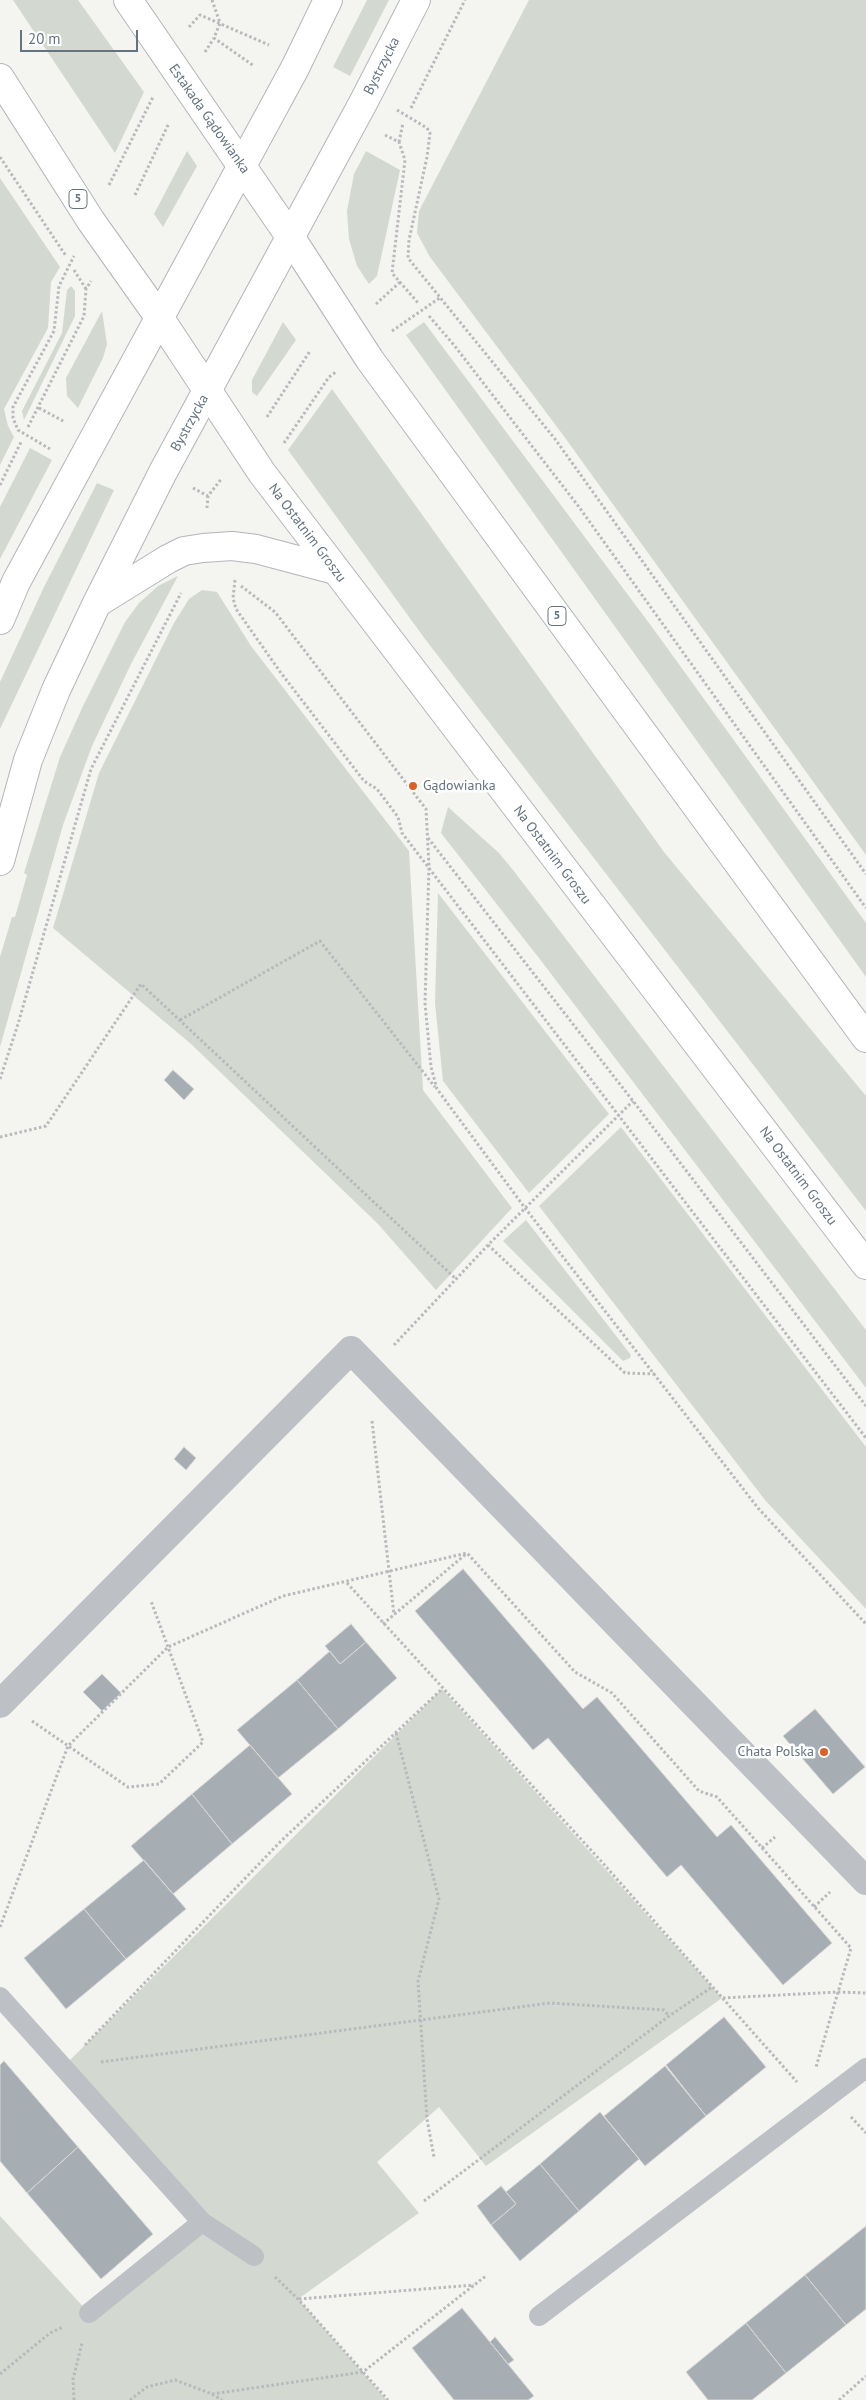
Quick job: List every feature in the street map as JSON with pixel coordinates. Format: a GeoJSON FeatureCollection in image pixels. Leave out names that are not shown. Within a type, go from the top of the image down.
{"type":"FeatureCollection","features":[{"type":"Feature","properties":{"kind":"main road","name":"Estakada Gądowianka"},"geometry":{"type":"LineString","coordinates":[[128,0],[291,238]]}},
{"type":"Feature","properties":{"kind":"main road"},"geometry":{"type":"LineString","coordinates":[[0,620],[16,582],[295,68],[328,0]]}},
{"type":"Feature","properties":{"kind":"main road","name":"Bystrzycka"},"geometry":{"type":"LineString","coordinates":[[0,861],[28,760],[56,690],[97,603],[156,484],[291,238],[416,0]]}},
{"type":"Feature","properties":{"kind":"main road","name":"5"},"geometry":{"type":"LineString","coordinates":[[0,78],[91,221],[159,317]]}},
{"type":"Feature","properties":{"kind":"main road","name":"5"},"geometry":{"type":"LineString","coordinates":[[291,238],[378,371],[866,1038]]}},
{"type":"Feature","properties":{"kind":"main road","name":"Na Ostatnim Groszu"},"geometry":{"type":"LineString","coordinates":[[159,317],[262,474],[866,1265]]}},
{"type":"Feature","properties":{"kind":"main road"},"geometry":{"type":"LineString","coordinates":[[97,603],[168,559],[184,551],[203,548],[232,546],[256,549],[335,570]]}},
{"type":"Feature","properties":{"kind":"street"},"geometry":{"type":"LineString","coordinates":[[2,1702],[139,1566],[351,1350],[866,1881]]}},
{"type":"Feature","properties":{"kind":"lane"},"geometry":{"type":"LineString","coordinates":[[0,1997],[202,2222],[254,2256]]}},
{"type":"Feature","properties":{"kind":"lane"},"geometry":{"type":"LineString","coordinates":[[540,2316],[812,2099],[866,2068]]}},
{"type":"Feature","properties":{"kind":"lane"},"geometry":{"type":"LineString","coordinates":[[89,2314],[202,2222]]}},
{"type":"Feature","properties":{"kind":"path"},"geometry":{"type":"LineString","coordinates":[[203,54],[214,38],[220,23],[212,0]]}},
{"type":"Feature","properties":{"kind":"path"},"geometry":{"type":"LineString","coordinates":[[411,108],[466,0]]}},
{"type":"Feature","properties":{"kind":"path"},"geometry":{"type":"LineString","coordinates":[[186,31],[200,15],[266,43]]}},
{"type":"Feature","properties":{"kind":"path"},"geometry":{"type":"LineString","coordinates":[[214,38],[254,66]]}},
{"type":"Feature","properties":{"kind":"path"},"geometry":{"type":"LineString","coordinates":[[118,166],[153,96]]}},
{"type":"Feature","properties":{"kind":"path"},"geometry":{"type":"LineString","coordinates":[[407,116],[427,128],[430,133],[427,157],[409,240],[408,258],[556,439],[866,874]]}},
{"type":"Feature","properties":{"kind":"path"},"geometry":{"type":"LineString","coordinates":[[135,195],[170,120]]}},
{"type":"Feature","properties":{"kind":"path"},"geometry":{"type":"LineString","coordinates":[[403,123],[399,142],[405,160],[392,272],[419,304]]}},
{"type":"Feature","properties":{"kind":"path"},"geometry":{"type":"LineString","coordinates":[[382,133],[399,142]]}},
{"type":"Feature","properties":{"kind":"path"},"geometry":{"type":"LineString","coordinates":[[0,157],[66,256]]}},
{"type":"Feature","properties":{"kind":"path"},"geometry":{"type":"LineString","coordinates":[[51,449],[18,430],[13,418],[13,406],[54,330],[59,286],[76,253]]}},
{"type":"Feature","properties":{"kind":"path"},"geometry":{"type":"LineString","coordinates":[[74,270],[86,289]]}},
{"type":"Feature","properties":{"kind":"path"},"geometry":{"type":"LineString","coordinates":[[28,427],[84,316],[86,289],[92,278]]}},
{"type":"Feature","properties":{"kind":"path"},"geometry":{"type":"LineString","coordinates":[[376,304],[400,282]]}},
{"type":"Feature","properties":{"kind":"path"},"geometry":{"type":"LineString","coordinates":[[394,330],[441,297]]}},
{"type":"Feature","properties":{"kind":"path"},"geometry":{"type":"LineString","coordinates":[[429,316],[454,345],[579,506],[866,908]]}},
{"type":"Feature","properties":{"kind":"path"},"geometry":{"type":"LineString","coordinates":[[264,422],[310,351]]}},
{"type":"Feature","properties":{"kind":"path"},"geometry":{"type":"LineString","coordinates":[[280,448],[329,377]]}},
{"type":"Feature","properties":{"kind":"path"},"geometry":{"type":"LineString","coordinates":[[39,408],[74,426]]}},
{"type":"Feature","properties":{"kind":"path"},"geometry":{"type":"LineString","coordinates":[[0,485],[21,442]]}},
{"type":"Feature","properties":{"kind":"path"},"geometry":{"type":"LineString","coordinates":[[207,508],[208,496],[222,478]]}},
{"type":"Feature","properties":{"kind":"path"},"geometry":{"type":"LineString","coordinates":[[192,488],[208,496]]}},
{"type":"Feature","properties":{"kind":"path"},"geometry":{"type":"LineString","coordinates":[[234,585],[233,598],[236,609],[281,673],[364,781],[377,789],[398,817],[402,833],[866,1438]]}},
{"type":"Feature","properties":{"kind":"path"},"geometry":{"type":"LineString","coordinates":[[241,586],[275,612],[426,809],[429,866],[425,1003],[431,1067],[437,1088]]}},
{"type":"Feature","properties":{"kind":"path"},"geometry":{"type":"LineString","coordinates":[[0,1079],[18,1024],[91,769],[169,614],[184,589]]}},
{"type":"Feature","properties":{"kind":"path"},"geometry":{"type":"LineString","coordinates":[[428,838],[633,1101],[866,1406]]}},
{"type":"Feature","properties":{"kind":"path"},"geometry":{"type":"LineString","coordinates":[[180,1020],[320,941],[437,1088],[525,1208],[656,1374],[758,1508],[866,1624]]}},
{"type":"Feature","properties":{"kind":"path"},"geometry":{"type":"LineString","coordinates":[[0,1137],[46,1126],[141,984],[456,1279]]}},
{"type":"Feature","properties":{"kind":"path"},"geometry":{"type":"LineString","coordinates":[[394,1615],[371,1412],[371,1369],[488,1245],[633,1101]]}},
{"type":"Feature","properties":{"kind":"path"},"geometry":{"type":"LineString","coordinates":[[488,1245],[625,1373],[656,1374]]}},
{"type":"Feature","properties":{"kind":"path"},"geometry":{"type":"LineString","coordinates":[[0,1927],[68,1746],[168,1647],[283,1596],[347,1583],[467,1553]]}},
{"type":"Feature","properties":{"kind":"path"},"geometry":{"type":"LineString","coordinates":[[383,1624],[467,1553]]}},
{"type":"Feature","properties":{"kind":"path"},"geometry":{"type":"LineString","coordinates":[[467,1553],[575,1672],[612,1693],[698,1791],[717,1797],[851,1948],[838,1992],[812,2099]]}},
{"type":"Feature","properties":{"kind":"path"},"geometry":{"type":"LineString","coordinates":[[2,1702],[128,1787],[160,1784],[203,1742],[139,1566]]}},
{"type":"Feature","properties":{"kind":"path"},"geometry":{"type":"LineString","coordinates":[[347,1583],[600,1860],[812,2099]]}},
{"type":"Feature","properties":{"kind":"path"},"geometry":{"type":"LineString","coordinates":[[63,2068],[281,1841],[442,1689]]}},
{"type":"Feature","properties":{"kind":"path"},"geometry":{"type":"LineString","coordinates":[[396,1732],[439,1899],[418,1982],[427,2119],[434,2157]]}},
{"type":"Feature","properties":{"kind":"path"},"geometry":{"type":"LineString","coordinates":[[424,2201],[669,2016],[712,1986]]}},
{"type":"Feature","properties":{"kind":"path"},"geometry":{"type":"LineString","coordinates":[[722,1998],[838,1992],[866,1993]]}},
{"type":"Feature","properties":{"kind":"path"},"geometry":{"type":"LineString","coordinates":[[63,2068],[421,2022],[550,2003],[664,2010],[669,2016]]}},
{"type":"Feature","properties":{"kind":"path"},"geometry":{"type":"LineString","coordinates":[[254,2256],[298,2299],[388,2400]]}},
{"type":"Feature","properties":{"kind":"path"},"geometry":{"type":"LineString","coordinates":[[212,2394],[363,2372],[486,2275]]}},
{"type":"Feature","properties":{"kind":"path"},"geometry":{"type":"LineString","coordinates":[[298,2299],[474,2285]]}},
{"type":"Feature","properties":{"kind":"path"},"geometry":{"type":"LineString","coordinates":[[0,2374],[50,2333],[89,2314]]}},
{"type":"Feature","properties":{"kind":"path"},"geometry":{"type":"LineString","coordinates":[[74,2400],[73,2379],[89,2314]]}},
{"type":"Feature","properties":{"kind":"path"},"geometry":{"type":"LineString","coordinates":[[839,2400],[866,2376]]}},
{"type":"Feature","properties":{"kind":"path"},"geometry":{"type":"LineString","coordinates":[[130,2400],[147,2387],[175,2380],[212,2394],[222,2400]]}},
{"type":"Feature","properties":{"kind":"shaded area"},"geometry":{"type":"Polygon","coordinates":[[[13,0],[78,0],[144,92],[115,153],[13,0]]]}},
{"type":"Feature","properties":{"kind":"shaded area"},"geometry":{"type":"Polygon","coordinates":[[[367,0],[389,0],[350,76],[333,67],[367,0]]]}},
{"type":"Feature","properties":{"kind":"shaded area"},"geometry":{"type":"Polygon","coordinates":[[[529,0],[866,0],[866,855],[563,435],[430,257],[417,233],[419,211],[529,0]]]}},
{"type":"Feature","properties":{"kind":"shaded area"},"geometry":{"type":"Polygon","coordinates":[[[187,151],[197,166],[163,227],[154,214],[187,151]]]}},
{"type":"Feature","properties":{"kind":"shaded area"},"geometry":{"type":"Polygon","coordinates":[[[366,151],[400,170],[377,276],[369,284],[357,266],[349,239],[347,211],[354,174],[366,151]]]}},
{"type":"Feature","properties":{"kind":"shaded area"},"geometry":{"type":"Polygon","coordinates":[[[0,178],[60,267],[51,282],[48,328],[4,409],[8,426],[14,437],[0,465],[0,178]]]}},
{"type":"Feature","properties":{"kind":"shaded area"},"geometry":{"type":"Polygon","coordinates":[[[71,286],[75,291],[75,316],[24,420],[22,411],[62,333],[67,290],[71,286]]]}},
{"type":"Feature","properties":{"kind":"shaded area"},"geometry":{"type":"Polygon","coordinates":[[[102,311],[107,344],[103,358],[78,408],[67,396],[66,378],[102,311]]]}},
{"type":"Feature","properties":{"kind":"shaded area"},"geometry":{"type":"Polygon","coordinates":[[[283,322],[296,340],[257,396],[252,392],[252,380],[283,322]]]}},
{"type":"Feature","properties":{"kind":"shaded area"},"geometry":{"type":"Polygon","coordinates":[[[424,322],[652,627],[866,923],[866,977],[406,335],[424,322]]]}},
{"type":"Feature","properties":{"kind":"shaded area"},"geometry":{"type":"Polygon","coordinates":[[[332,389],[664,852],[866,1096],[866,1211],[425,639],[288,450],[332,389]]]}},
{"type":"Feature","properties":{"kind":"shaded area"},"geometry":{"type":"Polygon","coordinates":[[[30,448],[52,460],[0,559],[0,507],[30,448]]]}},
{"type":"Feature","properties":{"kind":"shaded area"},"geometry":{"type":"Polygon","coordinates":[[[97,483],[114,490],[0,729],[0,682],[44,587],[97,483]]]}},
{"type":"Feature","properties":{"kind":"shaded area"},"geometry":{"type":"Polygon","coordinates":[[[178,576],[131,664],[92,746],[63,825],[0,1047],[0,957],[12,917],[15,917],[27,875],[24,873],[60,757],[125,622],[139,603],[158,586],[178,576]]]}},
{"type":"Feature","properties":{"kind":"shaded area"},"geometry":{"type":"Polygon","coordinates":[[[202,590],[217,592],[251,646],[409,851],[423,1090],[512,1208],[436,1290],[378,1224],[191,1044],[53,928],[99,773],[174,623],[189,599],[202,590]]]}},
{"type":"Feature","properties":{"kind":"shaded area"},"geometry":{"type":"Polygon","coordinates":[[[448,807],[499,853],[513,870],[866,1330],[866,1388],[542,962],[441,833],[448,807]]]}},
{"type":"Feature","properties":{"kind":"shaded area"},"geometry":{"type":"Polygon","coordinates":[[[438,893],[609,1114],[529,1193],[443,1081],[435,1003],[438,893]]]}},
{"type":"Feature","properties":{"kind":"shaded area"},"geometry":{"type":"Polygon","coordinates":[[[621,1127],[866,1447],[866,1609],[765,1500],[539,1206],[621,1127]]]}},
{"type":"Feature","properties":{"kind":"shaded area"},"geometry":{"type":"Polygon","coordinates":[[[526,1220],[631,1355],[630,1358],[623,1361],[503,1241],[526,1220]]]}},
{"type":"Feature","properties":{"kind":"shaded area"},"geometry":{"type":"Polygon","coordinates":[[[442,1689],[722,1998],[486,2166],[439,2107],[377,2162],[419,2213],[298,2299],[387,2400],[0,2400],[0,2216],[89,2313],[202,2223],[63,2067],[442,1689]]]}},
{"type":"Feature","properties":{"kind":"building"},"geometry":{"type":"Polygon","coordinates":[[[173,1070],[194,1089],[184,1100],[164,1080],[173,1070]]]}},
{"type":"Feature","properties":{"kind":"building"},"geometry":{"type":"Polygon","coordinates":[[[184,1447],[196,1458],[186,1470],[174,1459],[184,1447]]]}},
{"type":"Feature","properties":{"kind":"building"},"geometry":{"type":"Polygon","coordinates":[[[463,1569],[583,1709],[597,1697],[717,1837],[731,1825],[832,1943],[783,1985],[681,1865],[667,1877],[548,1738],[533,1750],[415,1611],[463,1569]]]}},
{"type":"Feature","properties":{"kind":"building"},"geometry":{"type":"Polygon","coordinates":[[[351,1624],[366,1642],[340,1664],[325,1646],[351,1624]]]}},
{"type":"Feature","properties":{"kind":"building"},"geometry":{"type":"Polygon","coordinates":[[[366,1642],[397,1678],[338,1729],[297,1680],[330,1651],[340,1664],[366,1642]]]}},
{"type":"Feature","properties":{"kind":"building"},"geometry":{"type":"Polygon","coordinates":[[[102,1674],[121,1693],[102,1711],[83,1692],[102,1674]]]}},
{"type":"Feature","properties":{"kind":"building"},"geometry":{"type":"Polygon","coordinates":[[[297,1680],[338,1729],[278,1778],[237,1730],[297,1680]]]}},
{"type":"Feature","properties":{"kind":"building","name":"Chata Polska"},"geometry":{"type":"Polygon","coordinates":[[[815,1709],[865,1767],[833,1794],[783,1736],[815,1709]]]}},
{"type":"Feature","properties":{"kind":"building"},"geometry":{"type":"Polygon","coordinates":[[[250,1745],[292,1794],[232,1844],[192,1794],[250,1745]]]}},
{"type":"Feature","properties":{"kind":"building"},"geometry":{"type":"Polygon","coordinates":[[[192,1794],[232,1844],[173,1894],[131,1846],[192,1794]]]}},
{"type":"Feature","properties":{"kind":"building"},"geometry":{"type":"Polygon","coordinates":[[[144,1860],[186,1909],[126,1959],[84,1909],[144,1860]]]}},
{"type":"Feature","properties":{"kind":"building"},"geometry":{"type":"Polygon","coordinates":[[[84,1909],[126,1959],[66,2009],[24,1958],[84,1909]]]}},
{"type":"Feature","properties":{"kind":"building"},"geometry":{"type":"Polygon","coordinates":[[[724,2017],[766,2067],[706,2116],[666,2065],[724,2017]]]}},
{"type":"Feature","properties":{"kind":"building"},"geometry":{"type":"Polygon","coordinates":[[[4,2061],[78,2147],[27,2193],[0,2161],[0,2065],[4,2061]]]}},
{"type":"Feature","properties":{"kind":"building"},"geometry":{"type":"Polygon","coordinates":[[[665,2066],[706,2116],[645,2166],[604,2116],[665,2066]]]}},
{"type":"Feature","properties":{"kind":"building"},"geometry":{"type":"Polygon","coordinates":[[[600,2112],[639,2159],[579,2211],[540,2164],[600,2112]]]}},
{"type":"Feature","properties":{"kind":"building"},"geometry":{"type":"Polygon","coordinates":[[[78,2147],[153,2234],[101,2279],[27,2193],[78,2147]]]}},
{"type":"Feature","properties":{"kind":"building"},"geometry":{"type":"Polygon","coordinates":[[[540,2164],[579,2211],[520,2261],[491,2225],[516,2204],[506,2192],[540,2164]]]}},
{"type":"Feature","properties":{"kind":"building"},"geometry":{"type":"Polygon","coordinates":[[[501,2186],[516,2204],[491,2225],[477,2206],[501,2186]]]}},
{"type":"Feature","properties":{"kind":"building"},"geometry":{"type":"Polygon","coordinates":[[[866,2226],[866,2309],[846,2325],[805,2275],[866,2226]]]}},
{"type":"Feature","properties":{"kind":"building"},"geometry":{"type":"Polygon","coordinates":[[[805,2275],[846,2325],[786,2373],[746,2323],[805,2275]]]}},
{"type":"Feature","properties":{"kind":"building"},"geometry":{"type":"Polygon","coordinates":[[[462,2308],[534,2396],[528,2400],[454,2400],[412,2348],[462,2308]]]}},
{"type":"Feature","properties":{"kind":"building"},"geometry":{"type":"Polygon","coordinates":[[[746,2323],[786,2373],[752,2400],[708,2400],[686,2372],[746,2323]]]}},
{"type":"Feature","properties":{"kind":"building"},"geometry":{"type":"Polygon","coordinates":[[[495,2337],[514,2360],[508,2364],[490,2342],[495,2337]]]}},
{"type":"Feature","properties":{"kind":"place","name":"Gądowianka"},"geometry":{"type":"Point","coordinates":[413,786]}},
{"type":"Feature","properties":{"kind":"place","name":"Chata Polska"},"geometry":{"type":"Point","coordinates":[824,1752]}}]}
